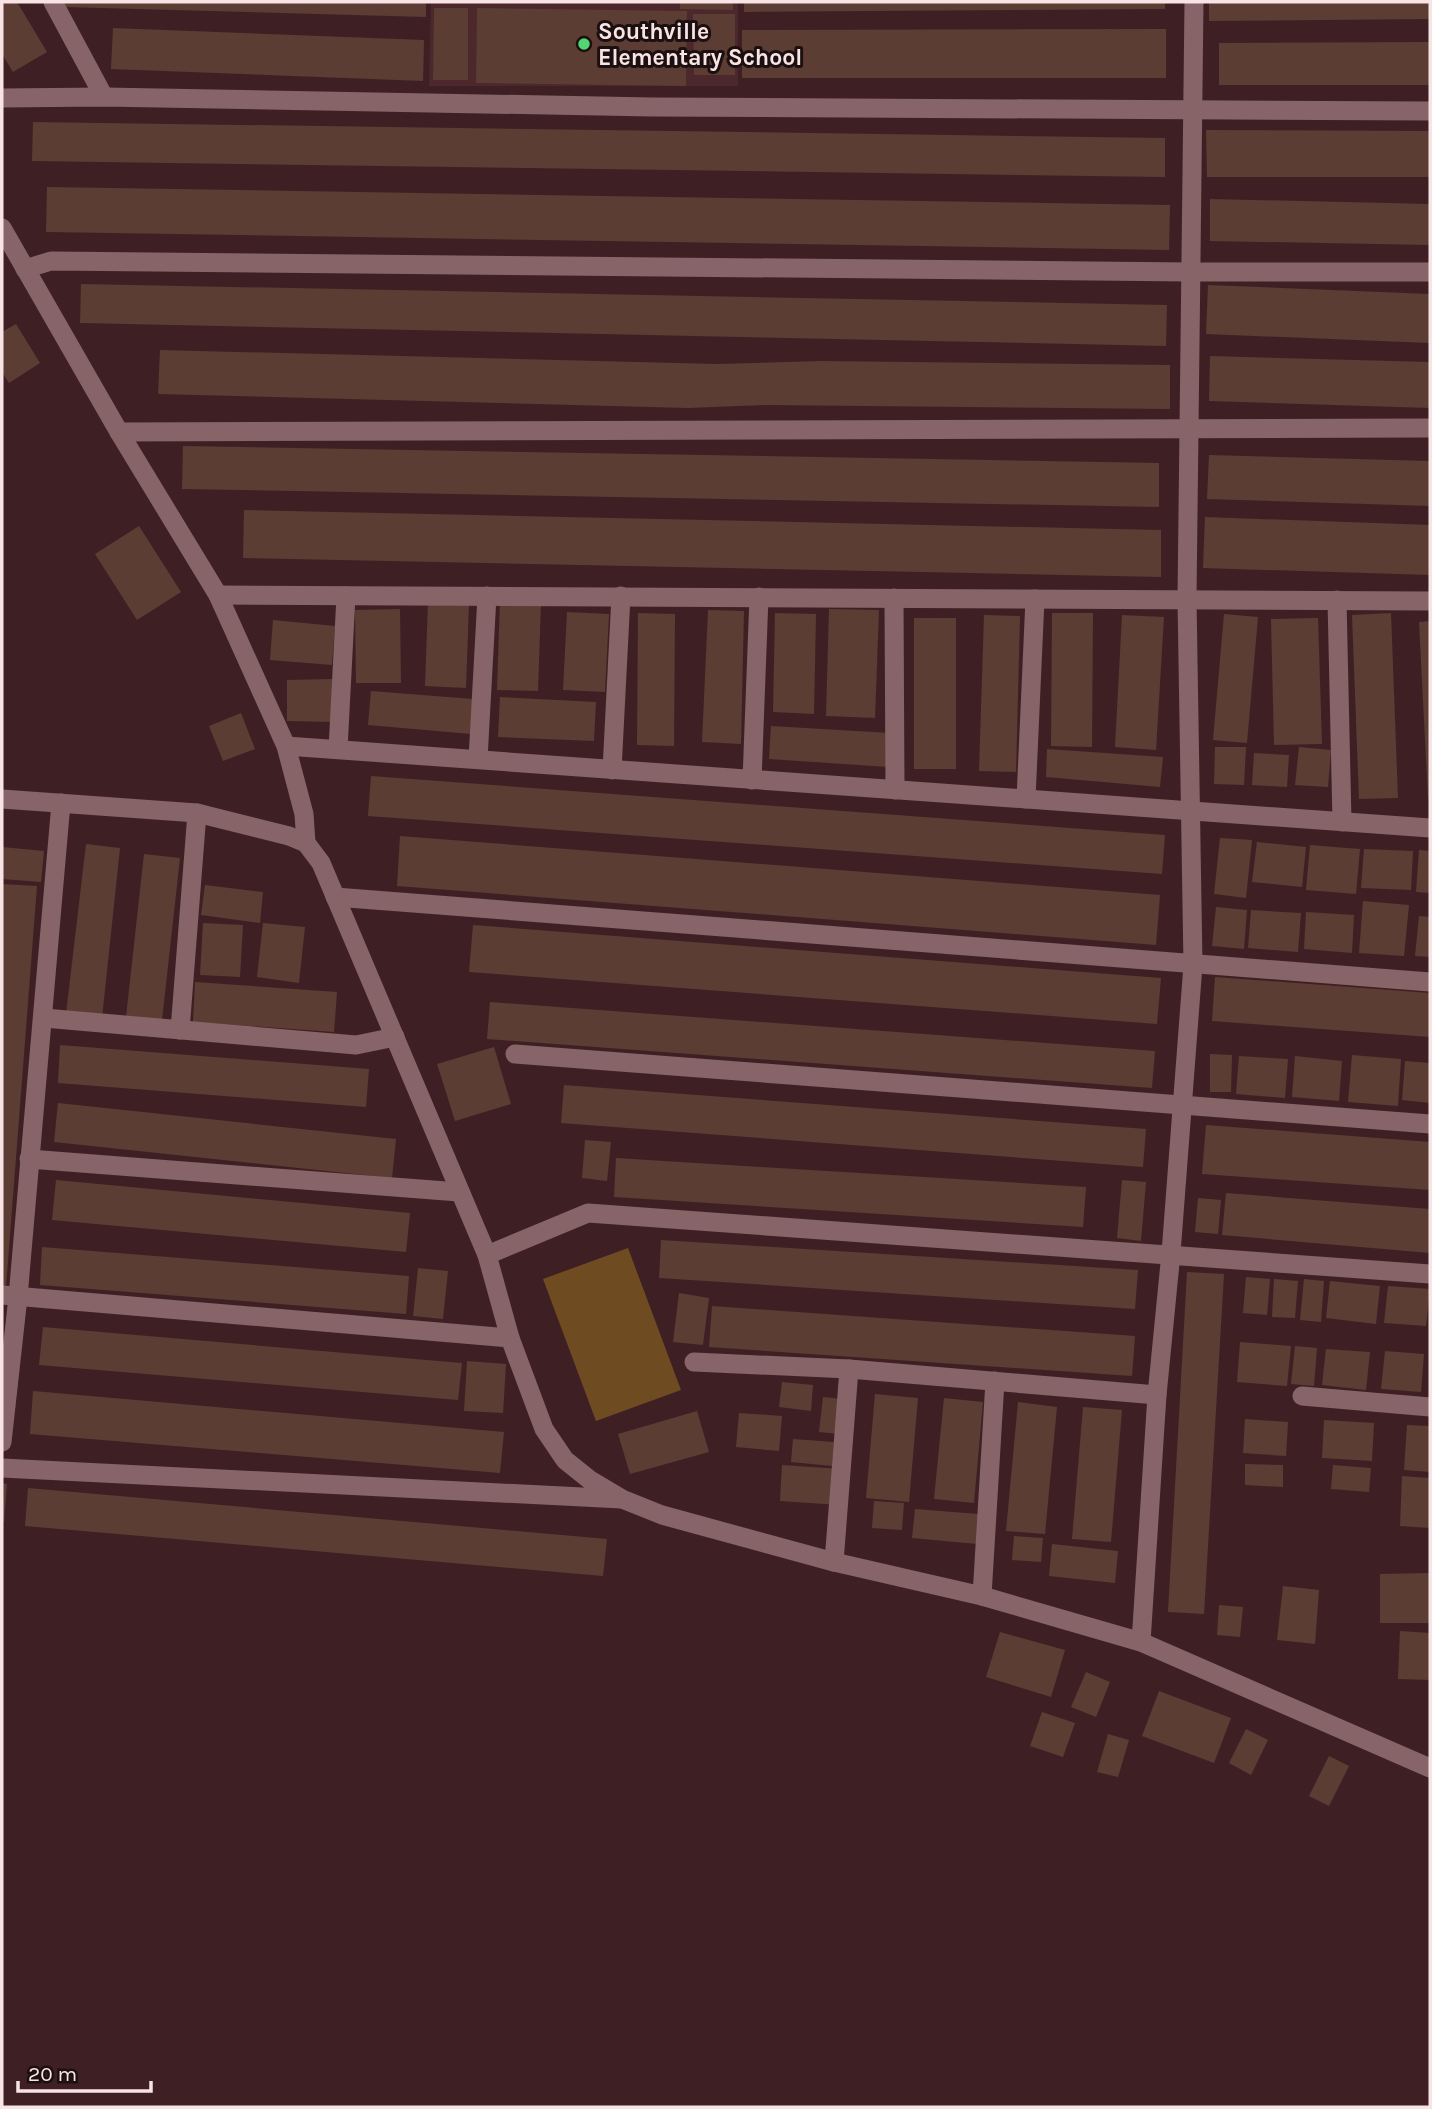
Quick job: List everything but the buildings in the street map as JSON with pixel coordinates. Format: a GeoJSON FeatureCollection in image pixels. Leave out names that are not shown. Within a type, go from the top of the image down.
{"type":"FeatureCollection","features":[{"type":"Feature","properties":{"kind":"street"},"geometry":{"type":"LineString","coordinates":[[53,2],[104,97]]}},
{"type":"Feature","properties":{"kind":"street"},"geometry":{"type":"LineString","coordinates":[[1141,1642],[1157,1395],[1171,1254],[1193,965],[1187,599],[1194,2]]}},
{"type":"Feature","properties":{"kind":"street"},"geometry":{"type":"LineString","coordinates":[[2,98],[104,97],[652,107],[1430,111]]}},
{"type":"Feature","properties":{"kind":"street"},"geometry":{"type":"LineString","coordinates":[[2,228],[119,432],[218,595],[285,746],[304,814],[306,844]]}},
{"type":"Feature","properties":{"kind":"street"},"geometry":{"type":"LineString","coordinates":[[25,270],[51,261],[65,261],[1430,272]]}},
{"type":"Feature","properties":{"kind":"street"},"geometry":{"type":"LineString","coordinates":[[119,432],[1430,428]]}},
{"type":"Feature","properties":{"kind":"street"},"geometry":{"type":"LineString","coordinates":[[218,595],[1430,601]]}},
{"type":"Feature","properties":{"kind":"street"},"geometry":{"type":"LineString","coordinates":[[338,749],[346,596]]}},
{"type":"Feature","properties":{"kind":"street"},"geometry":{"type":"LineString","coordinates":[[478,759],[487,596]]}},
{"type":"Feature","properties":{"kind":"street"},"geometry":{"type":"LineString","coordinates":[[612,770],[621,596]]}},
{"type":"Feature","properties":{"kind":"street"},"geometry":{"type":"LineString","coordinates":[[752,780],[759,597]]}},
{"type":"Feature","properties":{"kind":"street"},"geometry":{"type":"LineString","coordinates":[[894,598],[895,790]]}},
{"type":"Feature","properties":{"kind":"street"},"geometry":{"type":"LineString","coordinates":[[1026,799],[1035,599]]}},
{"type":"Feature","properties":{"kind":"street"},"geometry":{"type":"LineString","coordinates":[[1337,600],[1342,822]]}},
{"type":"Feature","properties":{"kind":"street"},"geometry":{"type":"LineString","coordinates":[[285,746],[1430,828]]}},
{"type":"Feature","properties":{"kind":"street"},"geometry":{"type":"LineString","coordinates":[[2,799],[197,813],[276,832],[306,844],[321,863],[487,1255],[510,1338],[544,1429],[565,1460],[590,1480],[622,1499],[663,1515],[834,1562],[982,1596],[1141,1642],[1430,1768]]}},
{"type":"Feature","properties":{"kind":"street"},"geometry":{"type":"LineString","coordinates":[[2,1442],[10,1296],[29,1159],[44,1018],[61,803]]}},
{"type":"Feature","properties":{"kind":"street"},"geometry":{"type":"LineString","coordinates":[[180,1030],[197,813]]}},
{"type":"Feature","properties":{"kind":"street"},"geometry":{"type":"LineString","coordinates":[[335,897],[1430,982]]}},
{"type":"Feature","properties":{"kind":"street"},"geometry":{"type":"LineString","coordinates":[[44,1018],[356,1045],[395,1037]]}},
{"type":"Feature","properties":{"kind":"street"},"geometry":{"type":"LineString","coordinates":[[515,1054],[1430,1124]]}},
{"type":"Feature","properties":{"kind":"street"},"geometry":{"type":"LineString","coordinates":[[29,1159],[459,1192]]}},
{"type":"Feature","properties":{"kind":"street"},"geometry":{"type":"LineString","coordinates":[[487,1255],[588,1213],[1430,1274]]}},
{"type":"Feature","properties":{"kind":"street"},"geometry":{"type":"LineString","coordinates":[[10,1296],[510,1338]]}},
{"type":"Feature","properties":{"kind":"street"},"geometry":{"type":"LineString","coordinates":[[694,1362],[849,1369],[1157,1395]]}},
{"type":"Feature","properties":{"kind":"street"},"geometry":{"type":"LineString","coordinates":[[834,1562],[849,1369]]}},
{"type":"Feature","properties":{"kind":"street"},"geometry":{"type":"LineString","coordinates":[[982,1596],[995,1381]]}},
{"type":"Feature","properties":{"kind":"street"},"geometry":{"type":"LineString","coordinates":[[1302,1396],[1430,1406]]}},
{"type":"Feature","properties":{"kind":"street"},"geometry":{"type":"LineString","coordinates":[[2,1468],[622,1499]]}},
{"type":"Feature","properties":{"kind":"shaded area","name":"Southville Elementary School"},"geometry":{"type":"Polygon","coordinates":[[[431,2],[738,2],[738,86],[429,86],[431,2]]]}},
{"type":"Feature","properties":{"kind":"shaded area"},"geometry":{"type":"Polygon","coordinates":[[[628,1248],[681,1390],[596,1421],[543,1279],[628,1248]]]}},
{"type":"Feature","properties":{"kind":"place","name":"Southville Elementary School"},"geometry":{"type":"Point","coordinates":[584,44]}}]}
